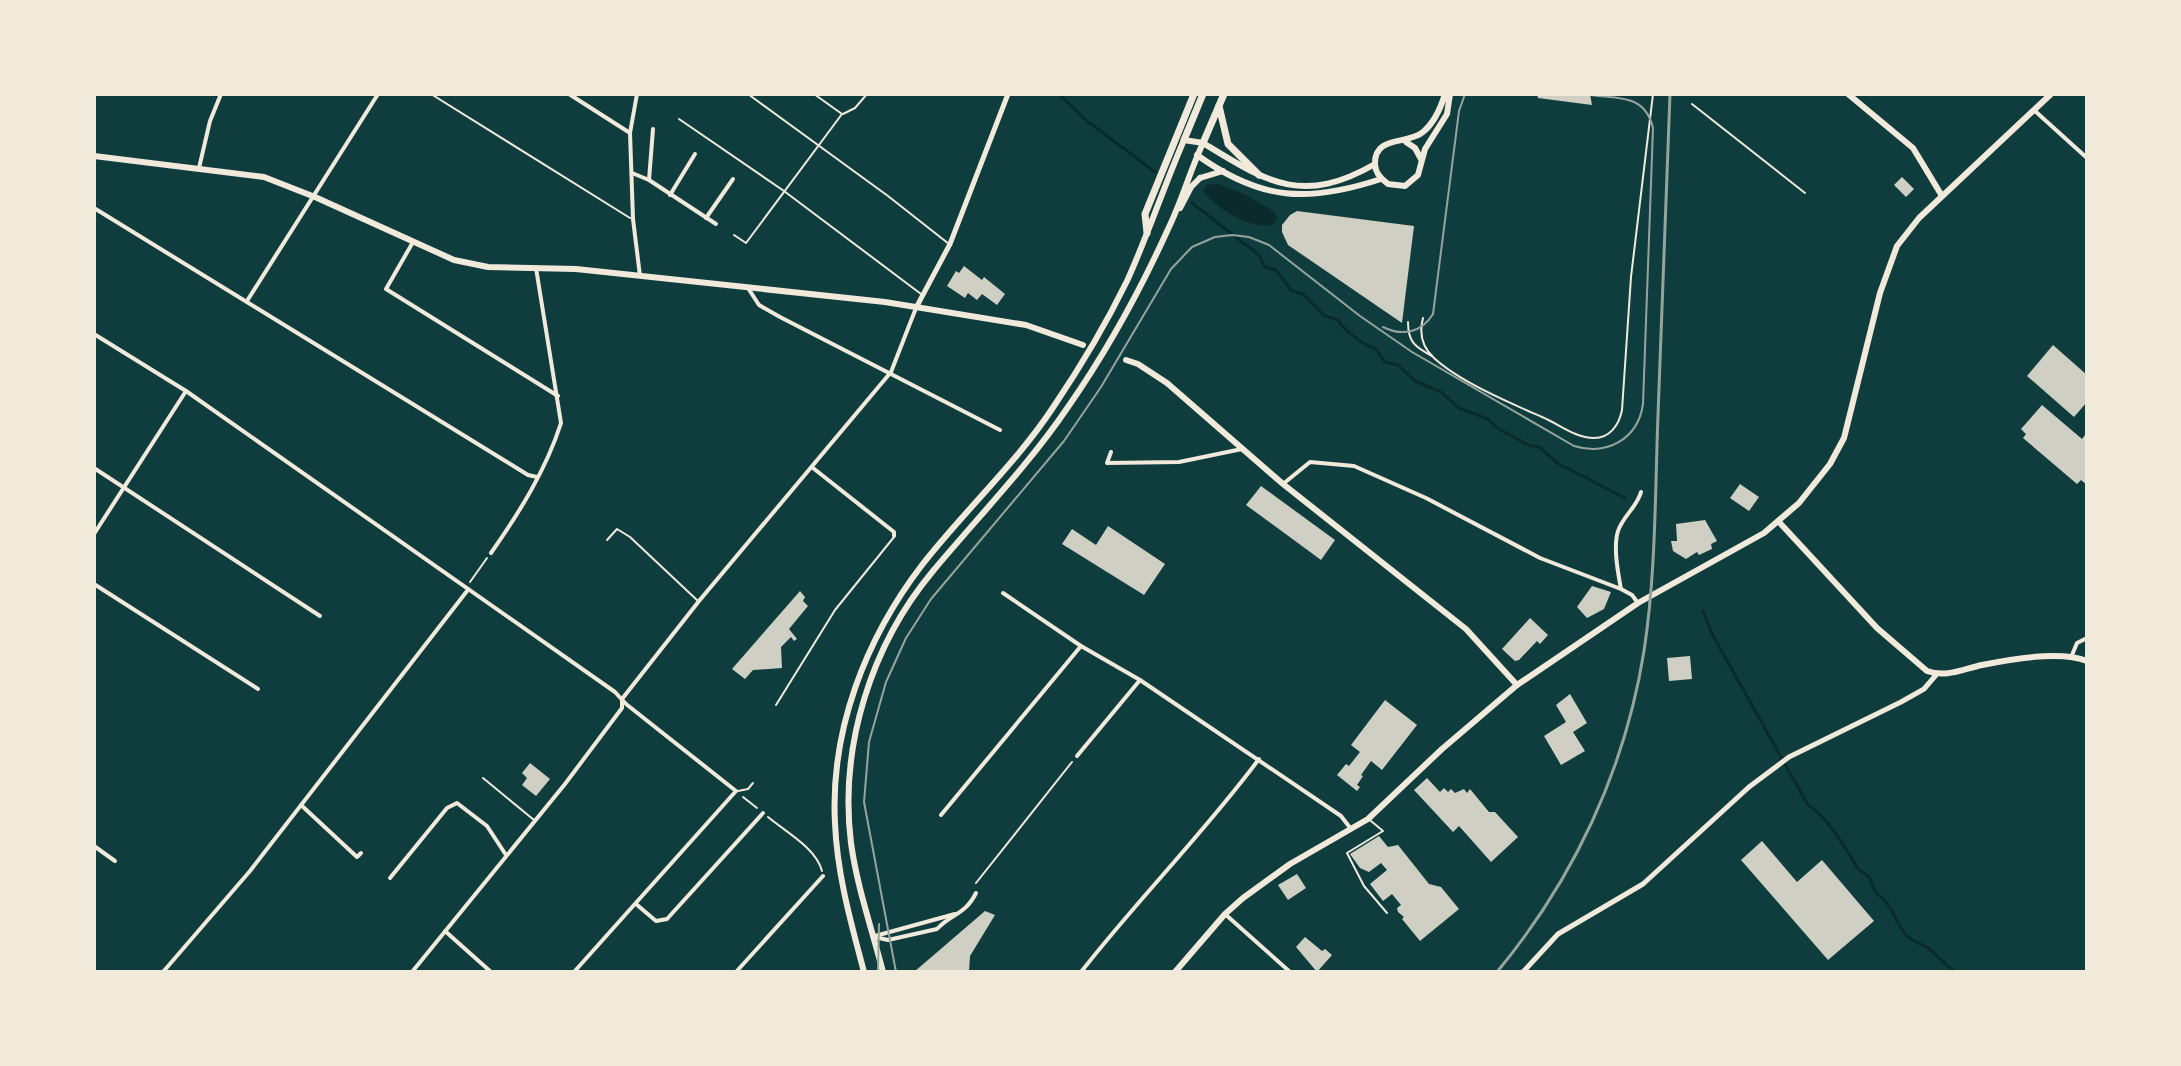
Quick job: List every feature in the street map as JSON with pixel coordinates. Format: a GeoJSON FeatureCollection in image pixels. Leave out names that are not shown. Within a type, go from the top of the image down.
{"type":"FeatureCollection","features":[{"type":"Feature","properties":{"kind":"highway"},"geometry":{"type":"LineString","coordinates":[[1147,233],[1145,214],[1194,94]]}},
{"type":"Feature","properties":{"kind":"highway"},"geometry":{"type":"LineString","coordinates":[[1184,140],[1203,94]]}},
{"type":"Feature","properties":{"kind":"highway"},"geometry":{"type":"LineString","coordinates":[[1203,143],[1224,94]]}},
{"type":"Feature","properties":{"kind":"highway"},"geometry":{"type":"LineString","coordinates":[[1219,106],[1228,144],[1259,175]]}},
{"type":"Feature","properties":{"kind":"main road"},"geometry":{"type":"LineString","coordinates":[[1447,94],[1447,114],[1421,159],[1418,175],[1410,183],[1396,187],[1381,179],[1375,164],[1383,145],[1415,138],[1428,127],[1447,94]]}},
{"type":"Feature","properties":{"kind":"main road"},"geometry":{"type":"LineString","coordinates":[[1848,94],[1913,148],[1942,196]]}},
{"type":"Feature","properties":{"kind":"main road"},"geometry":{"type":"LineString","coordinates":[[1175,972],[1225,914],[1261,882],[1368,819],[1442,749],[1517,685],[1638,603],[1741,547],[1779,522],[1799,503],[1830,464],[1844,438],[1880,293],[1897,246],[1919,218],[2051,94]]}},
{"type":"Feature","properties":{"kind":"main road"},"geometry":{"type":"LineString","coordinates":[[864,972],[840,870],[834,805],[841,739],[861,670],[882,625],[914,577],[1036,430],[1086,356],[1128,278],[1184,140]]}},
{"type":"Feature","properties":{"kind":"main road"},"geometry":{"type":"LineString","coordinates":[[1184,140],[1203,143],[1240,167],[1282,184],[1308,187],[1340,181],[1375,164]]}},
{"type":"Feature","properties":{"kind":"main road"},"geometry":{"type":"LineString","coordinates":[[1184,140],[1197,155],[1223,171],[1269,192],[1293,196],[1340,191],[1381,179]]}},
{"type":"Feature","properties":{"kind":"main road"},"geometry":{"type":"LineString","coordinates":[[1405,141],[1415,148],[1421,159]]}},
{"type":"Feature","properties":{"kind":"main road"},"geometry":{"type":"LineString","coordinates":[[1175,214],[1203,143]]}},
{"type":"Feature","properties":{"kind":"main road"},"geometry":{"type":"LineString","coordinates":[[94,156],[264,177],[454,260],[488,267],[536,267],[640,276],[917,306],[1026,325],[1083,345]]}},
{"type":"Feature","properties":{"kind":"main road"},"geometry":{"type":"LineString","coordinates":[[883,972],[851,842],[849,804],[855,739],[878,661],[901,617],[925,581],[1045,439],[1098,361],[1193,184],[1200,178],[1223,171]]}},
{"type":"Feature","properties":{"kind":"main road"},"geometry":{"type":"LineString","coordinates":[[1126,360],[1167,383],[1283,484],[1466,629],[1517,685]]}},
{"type":"Feature","properties":{"kind":"main road"},"geometry":{"type":"LineString","coordinates":[[1779,522],[1877,628],[1918,665],[1936,675],[2024,659],[2072,655],[2087,661]]}},
{"type":"Feature","properties":{"kind":"main road"},"geometry":{"type":"LineString","coordinates":[[856,941],[872,936]]}},
{"type":"Feature","properties":{"kind":"street"},"geometry":{"type":"LineString","coordinates":[[199,168],[210,121],[221,94]]}},
{"type":"Feature","properties":{"kind":"street"},"geometry":{"type":"LineString","coordinates":[[247,301],[378,94]]}},
{"type":"Feature","properties":{"kind":"street"},"geometry":{"type":"LineString","coordinates":[[569,94],[630,133]]}},
{"type":"Feature","properties":{"kind":"street"},"geometry":{"type":"LineString","coordinates":[[637,94],[630,133],[633,219],[640,276]]}},
{"type":"Feature","properties":{"kind":"street"},"geometry":{"type":"LineString","coordinates":[[412,972],[535,821],[622,708],[622,699],[699,601],[891,372],[917,306],[950,244],[1008,94]]}},
{"type":"Feature","properties":{"kind":"street"},"geometry":{"type":"LineString","coordinates":[[2035,111],[2087,158]]}},
{"type":"Feature","properties":{"kind":"street"},"geometry":{"type":"LineString","coordinates":[[649,180],[653,129]]}},
{"type":"Feature","properties":{"kind":"street"},"geometry":{"type":"LineString","coordinates":[[670,195],[695,154]]}},
{"type":"Feature","properties":{"kind":"street"},"geometry":{"type":"LineString","coordinates":[[632,173],[649,180],[716,224]]}},
{"type":"Feature","properties":{"kind":"street"},"geometry":{"type":"LineString","coordinates":[[706,218],[733,179]]}},
{"type":"Feature","properties":{"kind":"street"},"geometry":{"type":"LineString","coordinates":[[94,208],[528,475],[537,477]]}},
{"type":"Feature","properties":{"kind":"street"},"geometry":{"type":"LineString","coordinates":[[413,242],[386,289],[558,396]]}},
{"type":"Feature","properties":{"kind":"street"},"geometry":{"type":"LineString","coordinates":[[491,553],[524,505],[554,445],[561,423],[536,267]]}},
{"type":"Feature","properties":{"kind":"street"},"geometry":{"type":"LineString","coordinates":[[748,288],[759,305],[1000,430]]}},
{"type":"Feature","properties":{"kind":"street"},"geometry":{"type":"LineString","coordinates":[[94,334],[186,391],[622,699],[736,791],[574,972]]}},
{"type":"Feature","properties":{"kind":"street"},"geometry":{"type":"LineString","coordinates":[[94,534],[186,391]]}},
{"type":"Feature","properties":{"kind":"street"},"geometry":{"type":"LineString","coordinates":[[1111,452],[1107,463],[1179,462],[1243,449]]}},
{"type":"Feature","properties":{"kind":"street"},"geometry":{"type":"LineString","coordinates":[[1283,484],[1310,462],[1354,466],[1426,498],[1540,558],[1621,589],[1638,603]]}},
{"type":"Feature","properties":{"kind":"street"},"geometry":{"type":"LineString","coordinates":[[94,468],[320,616]]}},
{"type":"Feature","properties":{"kind":"street"},"geometry":{"type":"LineString","coordinates":[[813,468],[894,532],[894,536]]}},
{"type":"Feature","properties":{"kind":"street"},"geometry":{"type":"LineString","coordinates":[[1621,589],[1618,529],[1639,500],[1641,492]]}},
{"type":"Feature","properties":{"kind":"street"},"geometry":{"type":"LineString","coordinates":[[94,584],[258,689]]}},
{"type":"Feature","properties":{"kind":"street"},"geometry":{"type":"LineString","coordinates":[[163,972],[250,871],[467,591]]}},
{"type":"Feature","properties":{"kind":"street"},"geometry":{"type":"LineString","coordinates":[[1003,593],[1259,759],[1341,816],[1352,830]]}},
{"type":"Feature","properties":{"kind":"street"},"geometry":{"type":"LineString","coordinates":[[2072,655],[2077,643],[2087,638]]}},
{"type":"Feature","properties":{"kind":"street"},"geometry":{"type":"LineString","coordinates":[[941,815],[1081,646]]}},
{"type":"Feature","properties":{"kind":"street"},"geometry":{"type":"LineString","coordinates":[[1523,972],[1558,934],[1653,876],[1749,787],[1789,757],[1901,702],[1924,689],[1936,675]]}},
{"type":"Feature","properties":{"kind":"street"},"geometry":{"type":"LineString","coordinates":[[1077,756],[1140,680]]}},
{"type":"Feature","properties":{"kind":"street"},"geometry":{"type":"LineString","coordinates":[[1081,972],[1259,759]]}},
{"type":"Feature","properties":{"kind":"street"},"geometry":{"type":"LineString","coordinates":[[390,878],[447,808],[457,803],[487,826],[506,855]]}},
{"type":"Feature","properties":{"kind":"street"},"geometry":{"type":"LineString","coordinates":[[301,805],[357,857],[361,853]]}},
{"type":"Feature","properties":{"kind":"street"},"geometry":{"type":"LineString","coordinates":[[636,904],[656,921],[667,919],[763,813]]}},
{"type":"Feature","properties":{"kind":"street"},"geometry":{"type":"LineString","coordinates":[[94,846],[115,861]]}},
{"type":"Feature","properties":{"kind":"street"},"geometry":{"type":"LineString","coordinates":[[736,972],[823,876]]}},
{"type":"Feature","properties":{"kind":"street"},"geometry":{"type":"LineString","coordinates":[[872,936],[888,940],[937,929],[969,905],[976,893]]}},
{"type":"Feature","properties":{"kind":"street"},"geometry":{"type":"LineString","coordinates":[[872,936],[941,916],[959,914]]}},
{"type":"Feature","properties":{"kind":"street"},"geometry":{"type":"LineString","coordinates":[[1225,914],[1290,972]]}},
{"type":"Feature","properties":{"kind":"street"},"geometry":{"type":"LineString","coordinates":[[445,931],[491,972]]}},
{"type":"Feature","properties":{"kind":"lane"},"geometry":{"type":"LineString","coordinates":[[431,94],[633,219]]}},
{"type":"Feature","properties":{"kind":"lane"},"geometry":{"type":"LineString","coordinates":[[748,94],[950,244]]}},
{"type":"Feature","properties":{"kind":"lane"},"geometry":{"type":"LineString","coordinates":[[814,94],[842,114]]}},
{"type":"Feature","properties":{"kind":"lane"},"geometry":{"type":"LineString","coordinates":[[734,235],[746,243],[842,114],[855,108],[867,94]]}},
{"type":"Feature","properties":{"kind":"lane"},"geometry":{"type":"LineString","coordinates":[[1408,322],[1410,340],[1416,348],[1513,405],[1573,433],[1595,438],[1609,433],[1617,425],[1622,410],[1631,277],[1653,94]]}},
{"type":"Feature","properties":{"kind":"lane"},"geometry":{"type":"LineString","coordinates":[[679,119],[784,191],[923,296]]}},
{"type":"Feature","properties":{"kind":"lane"},"geometry":{"type":"LineString","coordinates":[[1423,318],[1420,328],[1423,342],[1433,357]]}},
{"type":"Feature","properties":{"kind":"lane"},"geometry":{"type":"LineString","coordinates":[[607,540],[617,529],[630,537],[699,601]]}},
{"type":"Feature","properties":{"kind":"lane"},"geometry":{"type":"LineString","coordinates":[[776,705],[835,610],[894,536]]}},
{"type":"Feature","properties":{"kind":"lane"},"geometry":{"type":"LineString","coordinates":[[483,778],[535,821]]}},
{"type":"Feature","properties":{"kind":"lane"},"geometry":{"type":"LineString","coordinates":[[736,791],[748,789],[753,783]]}},
{"type":"Feature","properties":{"kind":"lane"},"geometry":{"type":"LineString","coordinates":[[1368,819],[1383,831],[1347,853],[1364,886],[1387,913]]}},
{"type":"Feature","properties":{"kind":"path"},"geometry":{"type":"LineString","coordinates":[[1692,104],[1805,193]]}},
{"type":"Feature","properties":{"kind":"path"},"geometry":{"type":"LineString","coordinates":[[467,591],[491,553]]}},
{"type":"Feature","properties":{"kind":"path"},"geometry":{"type":"LineString","coordinates":[[976,883],[1077,756]]}},
{"type":"Feature","properties":{"kind":"path"},"geometry":{"type":"LineString","coordinates":[[736,791],[807,848],[820,862],[823,876]]}},
{"type":"Feature","properties":{"kind":"water"},"geometry":{"type":"Polygon","coordinates":[[[1218,184],[1244,194],[1275,212],[1277,219],[1273,225],[1244,221],[1217,205],[1203,191],[1207,185],[1218,184]]]}},
{"type":"Feature","properties":{"kind":"building"},"geometry":{"type":"Polygon","coordinates":[[[1537,94],[1590,94],[1592,105],[1538,98],[1537,94]]]}},
{"type":"Feature","properties":{"kind":"building"},"geometry":{"type":"Polygon","coordinates":[[[1902,177],[1914,189],[1906,197],[1894,185],[1902,177]]]}},
{"type":"Feature","properties":{"kind":"building"},"geometry":{"type":"Polygon","coordinates":[[[1297,211],[1414,226],[1402,323],[1288,245],[1282,225],[1297,211]]]}},
{"type":"Feature","properties":{"kind":"building"},"geometry":{"type":"Polygon","coordinates":[[[964,266],[1005,294],[997,305],[982,294],[977,300],[968,293],[965,298],[947,286],[956,271],[959,273],[964,266]]]}},
{"type":"Feature","properties":{"kind":"building"},"geometry":{"type":"Polygon","coordinates":[[[2053,345],[2087,375],[2087,402],[2074,417],[2027,376],[2053,345]]]}},
{"type":"Feature","properties":{"kind":"building"},"geometry":{"type":"Polygon","coordinates":[[[2042,405],[2082,439],[2085,435],[2087,437],[2087,485],[2081,480],[2077,484],[2023,438],[2026,434],[2021,429],[2042,405]]]}},
{"type":"Feature","properties":{"kind":"building"},"geometry":{"type":"Polygon","coordinates":[[[1740,484],[1759,497],[1749,511],[1730,498],[1740,484]]]}},
{"type":"Feature","properties":{"kind":"building"},"geometry":{"type":"Polygon","coordinates":[[[1261,486],[1335,540],[1321,560],[1246,505],[1261,486]]]}},
{"type":"Feature","properties":{"kind":"building"},"geometry":{"type":"Polygon","coordinates":[[[1705,520],[1717,541],[1711,544],[1712,549],[1699,555],[1697,552],[1686,559],[1673,551],[1671,541],[1677,541],[1676,524],[1705,520]]]}},
{"type":"Feature","properties":{"kind":"building"},"geometry":{"type":"Polygon","coordinates":[[[1108,526],[1165,564],[1144,595],[1062,544],[1072,529],[1096,545],[1108,526]]]}},
{"type":"Feature","properties":{"kind":"building"},"geometry":{"type":"Polygon","coordinates":[[[1592,586],[1611,592],[1604,609],[1587,618],[1577,607],[1592,586]]]}},
{"type":"Feature","properties":{"kind":"building"},"geometry":{"type":"Polygon","coordinates":[[[800,591],[808,606],[789,629],[797,639],[794,641],[791,637],[781,647],[782,668],[753,670],[745,679],[732,669],[800,591]]]}},
{"type":"Feature","properties":{"kind":"building"},"geometry":{"type":"Polygon","coordinates":[[[1530,618],[1548,635],[1515,661],[1502,649],[1530,618]]]}},
{"type":"Feature","properties":{"kind":"building"},"geometry":{"type":"Polygon","coordinates":[[[1690,656],[1692,679],[1669,681],[1667,658],[1690,656]]]}},
{"type":"Feature","properties":{"kind":"building"},"geometry":{"type":"Polygon","coordinates":[[[1570,694],[1587,723],[1573,732],[1585,751],[1561,765],[1544,736],[1566,722],[1556,705],[1570,694]]]}},
{"type":"Feature","properties":{"kind":"building"},"geometry":{"type":"Polygon","coordinates":[[[1385,700],[1417,725],[1382,770],[1371,761],[1361,775],[1357,791],[1337,775],[1360,752],[1351,745],[1385,700]]]}},
{"type":"Feature","properties":{"kind":"building"},"geometry":{"type":"Polygon","coordinates":[[[530,763],[550,779],[536,796],[522,785],[527,778],[522,773],[530,763]]]}},
{"type":"Feature","properties":{"kind":"building"},"geometry":{"type":"Polygon","coordinates":[[[1427,778],[1440,792],[1444,788],[1455,793],[1464,789],[1467,793],[1470,789],[1489,812],[1495,812],[1518,837],[1491,862],[1459,826],[1453,832],[1414,790],[1427,778]]]}},
{"type":"Feature","properties":{"kind":"building"},"geometry":{"type":"Polygon","coordinates":[[[1379,836],[1388,847],[1398,845],[1429,884],[1441,887],[1459,909],[1420,941],[1402,919],[1404,917],[1397,908],[1401,905],[1392,894],[1383,901],[1370,884],[1387,870],[1381,863],[1369,872],[1360,868],[1350,854],[1379,836]]]}},
{"type":"Feature","properties":{"kind":"building"},"geometry":{"type":"Polygon","coordinates":[[[1762,841],[1797,882],[1822,860],[1874,921],[1828,960],[1741,860],[1762,841]]]}},
{"type":"Feature","properties":{"kind":"building"},"geometry":{"type":"Polygon","coordinates":[[[1297,874],[1306,888],[1288,900],[1278,885],[1297,874]]]}},
{"type":"Feature","properties":{"kind":"building"},"geometry":{"type":"Polygon","coordinates":[[[985,911],[995,915],[970,956],[969,972],[914,972],[985,911]]]}},
{"type":"Feature","properties":{"kind":"building"},"geometry":{"type":"Polygon","coordinates":[[[1305,937],[1332,955],[1317,972],[1296,947],[1305,937]]]}},
{"type":"Feature","properties":{"kind":"waterway"},"geometry":{"type":"LineString","coordinates":[[1059,94],[1087,121],[1155,172]]}},
{"type":"Feature","properties":{"kind":"waterway"},"geometry":{"type":"LineString","coordinates":[[1192,203],[1259,255],[1265,267],[1276,270],[1291,290],[1304,295],[1325,316],[1338,320],[1355,337],[1375,348],[1385,362],[1398,365],[1415,381],[1441,392],[1459,408],[1488,419],[1497,428],[1528,445],[1539,447],[1559,464],[1625,498]]}},
{"type":"Feature","properties":{"kind":"waterway"},"geometry":{"type":"LineString","coordinates":[[1703,611],[1712,634],[1808,805],[1829,824],[1858,869],[1869,877],[1875,891],[1889,906],[1905,933],[1956,972]]}},
{"type":"Feature","properties":{"kind":"tram line"},"geometry":{"type":"LineString","coordinates":[[1383,327],[1398,332],[1411,331],[1418,329],[1433,314],[1459,111],[1465,94]]}},
{"type":"Feature","properties":{"kind":"tram line"},"geometry":{"type":"LineString","coordinates":[[896,972],[864,802],[869,742],[886,682],[906,638],[931,599],[1064,441],[1101,387],[1171,269],[1192,247],[1215,237],[1232,235],[1249,237],[1269,245],[1412,352],[1574,446],[1586,449],[1609,446],[1619,442],[1635,427],[1643,404],[1653,128],[1644,109],[1637,104],[1621,98],[1590,95]]}},
{"type":"Feature","properties":{"kind":"tram line"},"geometry":{"type":"LineString","coordinates":[[878,972],[879,924]]}},
{"type":"Feature","properties":{"kind":"railway"},"geometry":{"type":"LineString","coordinates":[[1497,972],[1550,899],[1592,821],[1624,738],[1644,651],[1653,563],[1670,94]]}}]}
